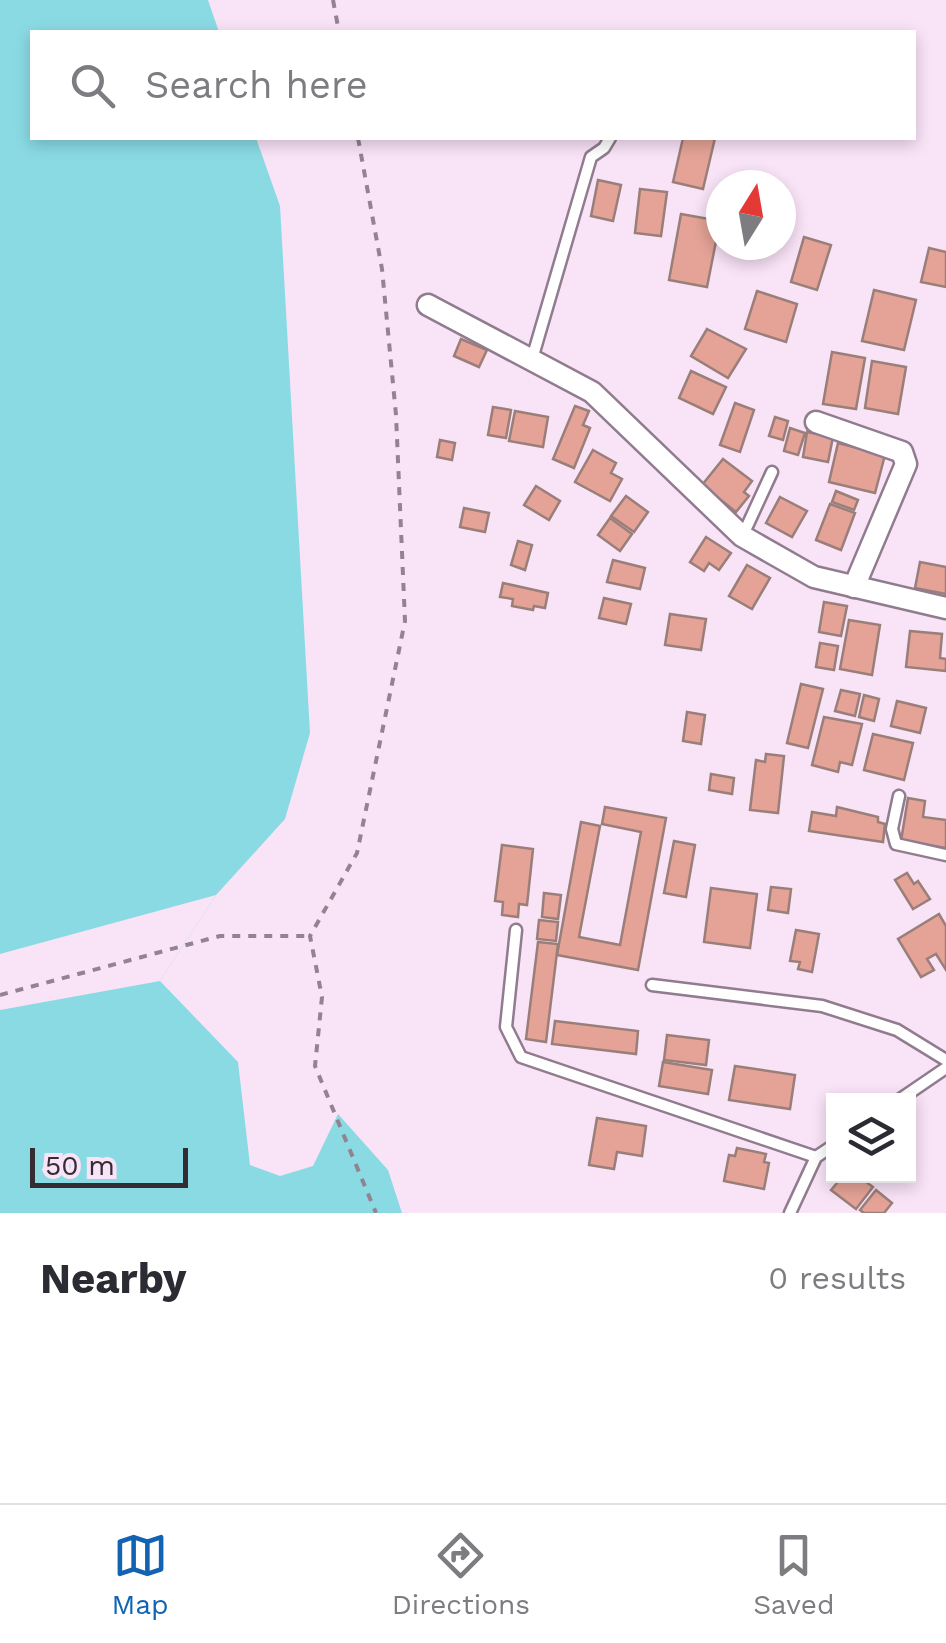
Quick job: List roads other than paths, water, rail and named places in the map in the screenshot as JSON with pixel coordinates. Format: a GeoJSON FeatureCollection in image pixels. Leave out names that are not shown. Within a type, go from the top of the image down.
{"type":"FeatureCollection","features":[{"type":"Feature","properties":{"kind":"street"},"geometry":{"type":"LineString","coordinates":[[428,305],[592,392],[742,536],[814,577],[946,608]]}},
{"type":"Feature","properties":{"kind":"street"},"geometry":{"type":"LineString","coordinates":[[816,422],[902,452],[906,464],[854,587]]}},
{"type":"Feature","properties":{"kind":"lane"},"geometry":{"type":"LineString","coordinates":[[532,360],[591,156],[609,140]]}},
{"type":"Feature","properties":{"kind":"lane"},"geometry":{"type":"LineString","coordinates":[[742,536],[772,472]]}},
{"type":"Feature","properties":{"kind":"lane"},"geometry":{"type":"LineString","coordinates":[[899,796],[892,829],[896,844],[946,855]]}},
{"type":"Feature","properties":{"kind":"lane"},"geometry":{"type":"LineString","coordinates":[[516,930],[506,1027],[521,1056],[816,1157]]}},
{"type":"Feature","properties":{"kind":"lane"},"geometry":{"type":"LineString","coordinates":[[652,985],[822,1006],[897,1030],[946,1060]]}},
{"type":"Feature","properties":{"kind":"lane"},"geometry":{"type":"LineString","coordinates":[[909,1093],[946,1068]]}},
{"type":"Feature","properties":{"kind":"lane"},"geometry":{"type":"LineString","coordinates":[[790,1213],[816,1157],[826,1150]]}},
{"type":"Feature","properties":{"kind":"water"},"geometry":{"type":"Polygon","coordinates":[[[0,0],[208,0],[218,30],[30,30],[30,140],[257,140],[280,206],[310,733],[285,819],[216,895],[160,981],[238,1062],[250,1165],[280,1176],[313,1166],[338,1114],[388,1170],[402,1213],[0,1213],[0,0]]]}}]}
